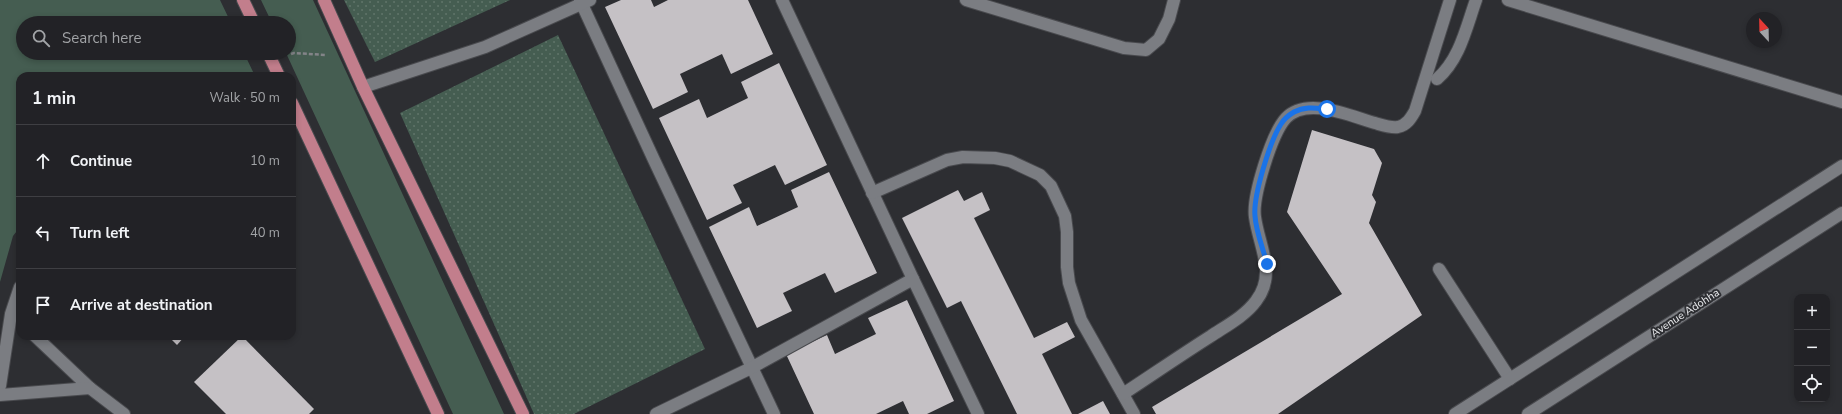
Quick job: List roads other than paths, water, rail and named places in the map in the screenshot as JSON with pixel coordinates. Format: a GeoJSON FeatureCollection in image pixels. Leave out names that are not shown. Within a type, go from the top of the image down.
{"type":"FeatureCollection","features":[{"type":"Feature","properties":{"kind":"main road"},"geometry":{"type":"LineString","coordinates":[[243,0],[251,16]]}},
{"type":"Feature","properties":{"kind":"main road"},"geometry":{"type":"LineString","coordinates":[[324,0],[362,87],[523,414]]}},
{"type":"Feature","properties":{"kind":"main road"},"geometry":{"type":"LineString","coordinates":[[272,60],[277,72]]}},
{"type":"Feature","properties":{"kind":"main road"},"geometry":{"type":"LineString","coordinates":[[296,112],[438,414]]}},
{"type":"Feature","properties":{"kind":"street"},"geometry":{"type":"LineString","coordinates":[[782,0],[978,414]]}},
{"type":"Feature","properties":{"kind":"street"},"geometry":{"type":"LineString","coordinates":[[966,0],[1124,48],[1146,50],[1159,39],[1169,18],[1174,0]]}},
{"type":"Feature","properties":{"kind":"street"},"geometry":{"type":"LineString","coordinates":[[1122,394],[1236,319],[1256,301],[1263,289],[1267,276],[1267,264],[1257,228],[1255,203],[1259,183],[1281,124],[1295,111],[1305,108],[1327,109],[1391,127],[1405,124],[1415,111],[1450,0]]}},
{"type":"Feature","properties":{"kind":"street"},"geometry":{"type":"LineString","coordinates":[[1437,79],[1446,71],[1455,58],[1476,0]]}},
{"type":"Feature","properties":{"kind":"street"},"geometry":{"type":"LineString","coordinates":[[1508,0],[1842,102]]}},
{"type":"Feature","properties":{"kind":"street"},"geometry":{"type":"LineString","coordinates":[[362,87],[485,47],[584,1],[774,414]]}},
{"type":"Feature","properties":{"kind":"street"},"geometry":{"type":"LineString","coordinates":[[872,192],[947,160],[963,157],[979,156],[1003,159],[1026,167],[1040,175],[1051,186],[1064,216],[1067,232],[1068,272],[1076,308],[1090,337],[1134,414]]}},
{"type":"Feature","properties":{"kind":"street"},"geometry":{"type":"LineString","coordinates":[[1455,414],[1842,166]]}},
{"type":"Feature","properties":{"kind":"street","name":"Avenue Adohha"},"geometry":{"type":"LineString","coordinates":[[1528,414],[1842,213]]}},
{"type":"Feature","properties":{"kind":"street"},"geometry":{"type":"LineString","coordinates":[[1439,269],[1510,379]]}},
{"type":"Feature","properties":{"kind":"street"},"geometry":{"type":"LineString","coordinates":[[656,414],[752,368],[913,279]]}},
{"type":"Feature","properties":{"kind":"street"},"geometry":{"type":"LineString","coordinates":[[0,386],[16,318]]}},
{"type":"Feature","properties":{"kind":"street"},"geometry":{"type":"LineString","coordinates":[[39,340],[90,388],[124,414]]}},
{"type":"Feature","properties":{"kind":"street"},"geometry":{"type":"LineString","coordinates":[[0,395],[90,388]]}}]}
